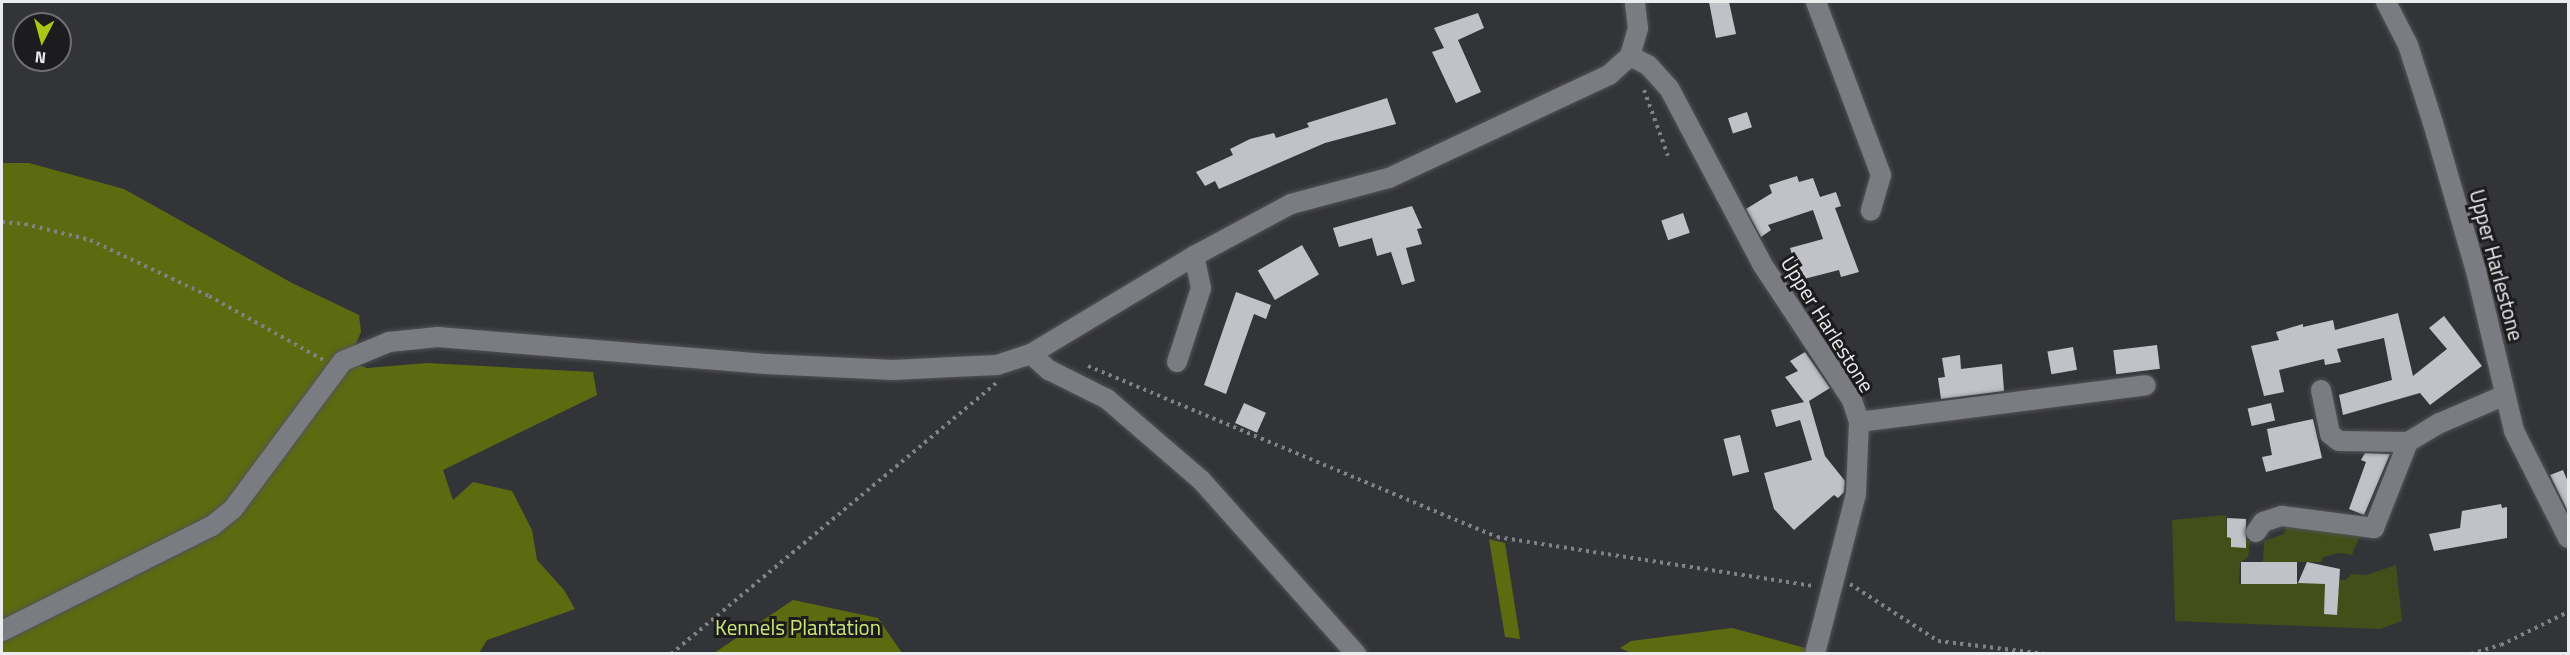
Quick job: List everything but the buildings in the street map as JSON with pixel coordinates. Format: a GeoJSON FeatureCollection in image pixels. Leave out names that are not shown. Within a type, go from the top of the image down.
{"type":"FeatureCollection","features":[{"type":"Feature","properties":{"kind":"street"},"geometry":{"type":"LineString","coordinates":[[2,631],[212,526],[233,509],[336,368],[343,361],[389,342],[438,337],[766,364],[893,370],[997,365],[1031,354],[1194,256],[1291,204],[1389,178],[1466,144],[1609,75],[1637,59],[1638,28],[1635,2]]}},
{"type":"Feature","properties":{"kind":"street"},"geometry":{"type":"LineString","coordinates":[[1816,2],[1881,175],[1871,211]]}},
{"type":"Feature","properties":{"kind":"street","name":"Upper Harlestone"},"geometry":{"type":"LineString","coordinates":[[2386,2],[2408,45],[2433,123],[2485,303],[2514,431],[2537,482],[2568,538]]}},
{"type":"Feature","properties":{"kind":"street","name":"Upper Harlestone"},"geometry":{"type":"LineString","coordinates":[[1637,59],[1669,88],[1762,264],[1846,391],[1859,422],[1856,494],[1815,654]]}},
{"type":"Feature","properties":{"kind":"street"},"geometry":{"type":"LineString","coordinates":[[1177,362],[1201,288],[1194,256]]}},
{"type":"Feature","properties":{"kind":"street"},"geometry":{"type":"LineString","coordinates":[[1031,354],[1049,370],[1107,399],[1202,481],[1356,654]]}},
{"type":"Feature","properties":{"kind":"street"},"geometry":{"type":"LineString","coordinates":[[1859,422],[2146,386]]}},
{"type":"Feature","properties":{"kind":"street"},"geometry":{"type":"LineString","coordinates":[[2321,390],[2330,434],[2339,441],[2408,442],[2440,423],[2505,395]]}},
{"type":"Feature","properties":{"kind":"street"},"geometry":{"type":"LineString","coordinates":[[2256,532],[2263,522],[2282,516],[2303,516],[2374,528],[2408,442]]}},
{"type":"Feature","properties":{"kind":"path"},"geometry":{"type":"LineString","coordinates":[[1637,59],[1648,109],[1668,156]]}},
{"type":"Feature","properties":{"kind":"path"},"geometry":{"type":"LineString","coordinates":[[2,222],[25,224],[90,240],[219,301],[336,368]]}},
{"type":"Feature","properties":{"kind":"path"},"geometry":{"type":"LineString","coordinates":[[1085,365],[1497,537],[1737,571],[1827,588],[1837,575],[1938,641],[2045,654]]}},
{"type":"Feature","properties":{"kind":"path"},"geometry":{"type":"LineString","coordinates":[[671,654],[1004,377]]}},
{"type":"Feature","properties":{"kind":"path"},"geometry":{"type":"LineString","coordinates":[[2471,654],[2501,645],[2568,612]]}},
{"type":"Feature","properties":{"kind":"green space"},"geometry":{"type":"Polygon","coordinates":[[[2,163],[29,163],[124,189],[292,283],[359,315],[361,332],[355,346],[356,364],[367,368],[427,363],[593,372],[597,395],[443,470],[453,500],[473,482],[512,491],[532,530],[537,560],[564,590],[575,609],[487,640],[479,653],[2,653],[2,163]]]}},
{"type":"Feature","properties":{"kind":"green space"},"geometry":{"type":"Polygon","coordinates":[[[2226,515],[2227,537],[2246,538],[2250,542],[2248,557],[2240,563],[2239,584],[2325,580],[2325,592],[2338,593],[2339,580],[2346,580],[2351,574],[2366,575],[2396,565],[2402,621],[2380,629],[2175,621],[2172,520],[2226,515]]]}},
{"type":"Feature","properties":{"kind":"green space"},"geometry":{"type":"Polygon","coordinates":[[[2288,523],[2360,535],[2352,555],[2338,553],[2323,557],[2321,562],[2263,562],[2264,541],[2284,534],[2288,523]]]}},
{"type":"Feature","properties":{"kind":"green space"},"geometry":{"type":"Polygon","coordinates":[[[1489,539],[1505,543],[1520,639],[1505,637],[1489,539]]]}},
{"type":"Feature","properties":{"kind":"green space","name":"Kennels Plantation"},"geometry":{"type":"Polygon","coordinates":[[[793,600],[878,618],[902,653],[714,653],[793,600]]]}},
{"type":"Feature","properties":{"kind":"green space"},"geometry":{"type":"Polygon","coordinates":[[[1732,628],[1809,649],[1808,654],[1633,654],[1620,648],[1631,641],[1732,628]]]}}]}
